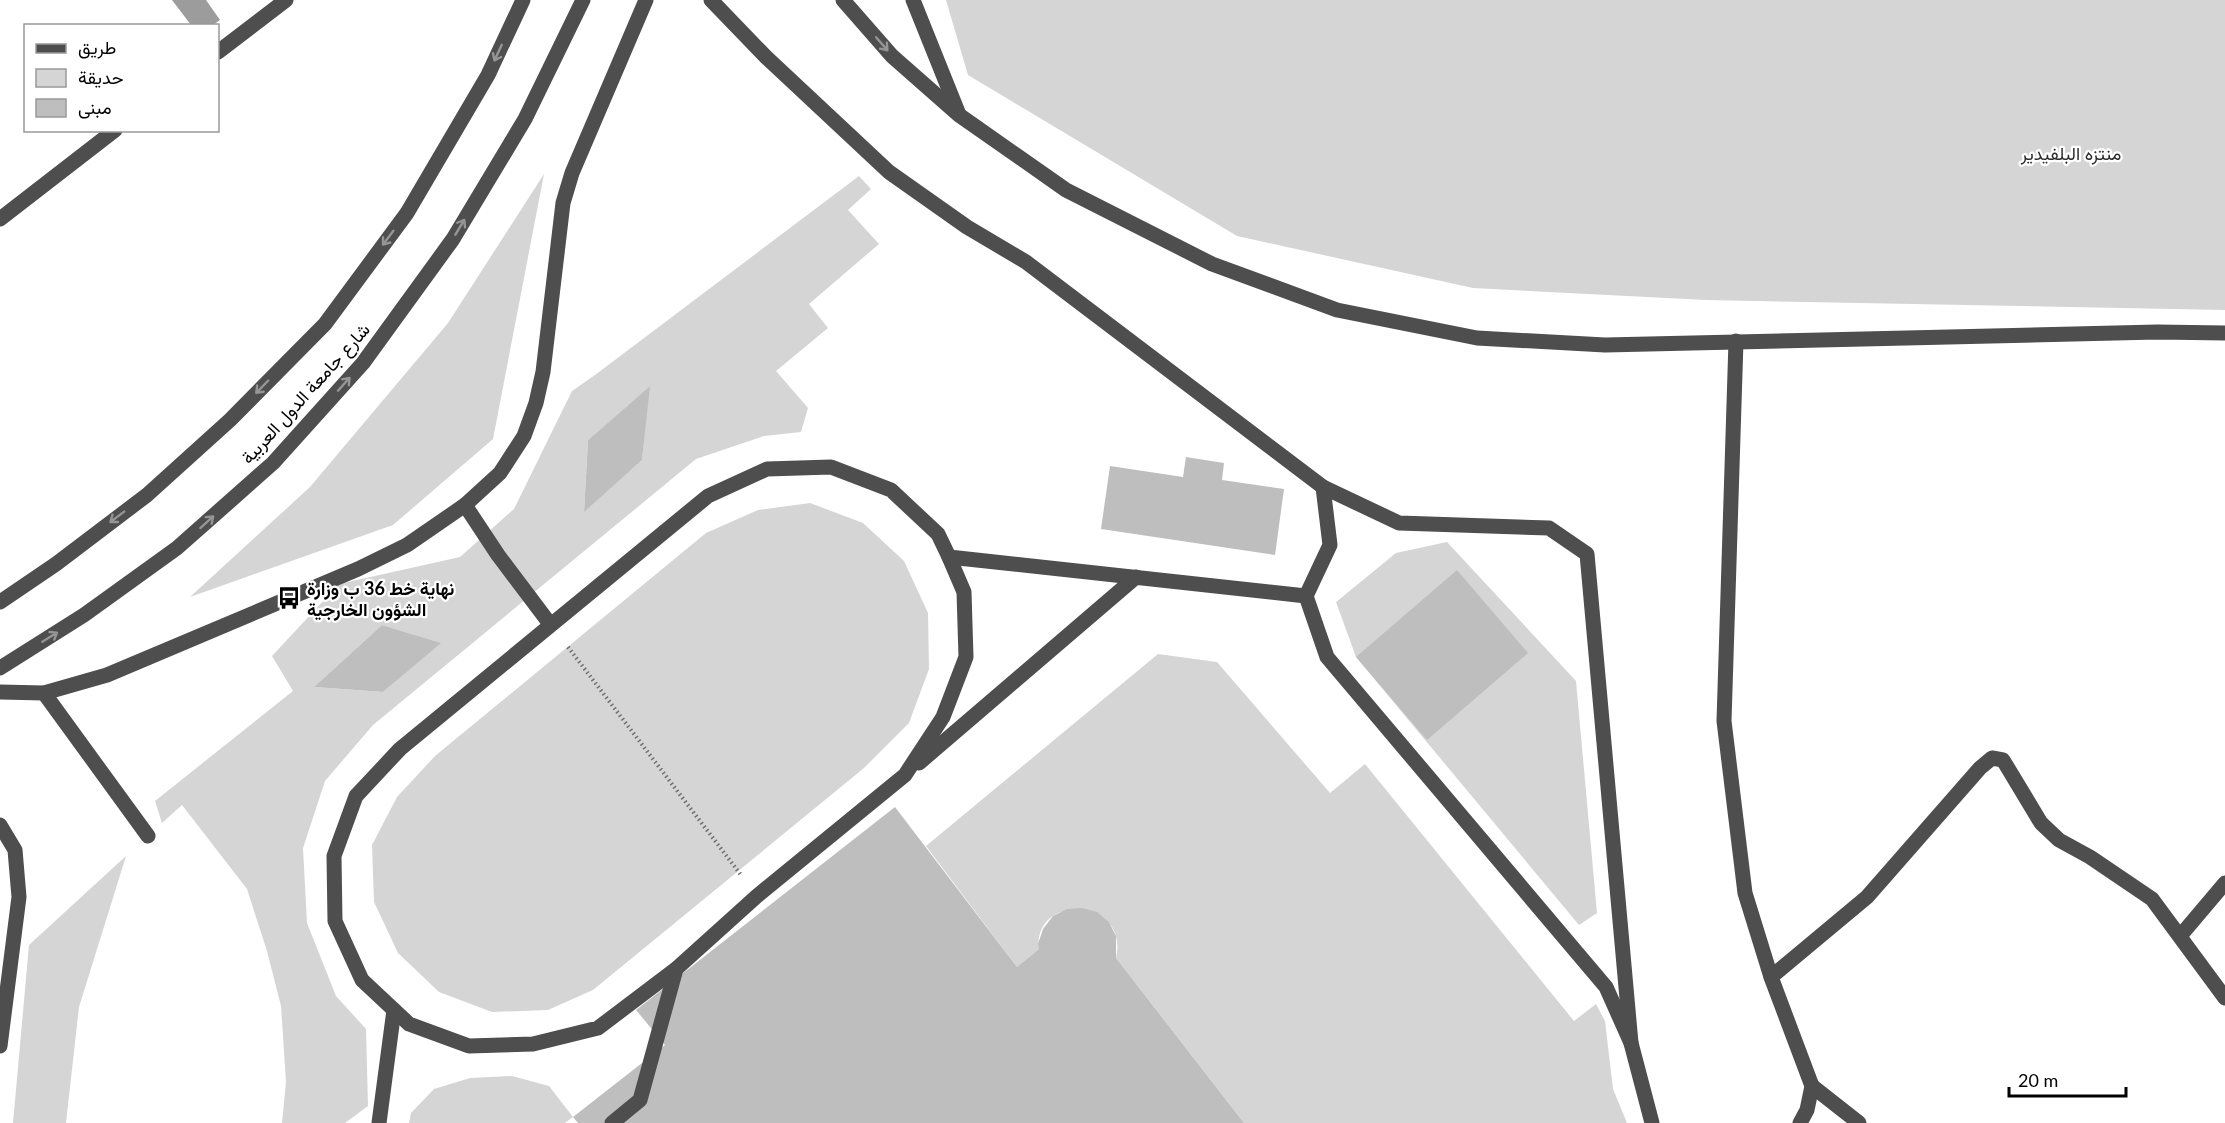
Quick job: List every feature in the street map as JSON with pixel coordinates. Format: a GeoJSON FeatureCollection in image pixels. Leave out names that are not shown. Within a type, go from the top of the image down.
{"type":"FeatureCollection","features":[{"type":"Feature","properties":{"kind":"street"},"geometry":{"type":"LineString","coordinates":[[219,51],[286,0]]}},
{"type":"Feature","properties":{"kind":"street","name":"شارع جامعة الدول العربية"},"geometry":{"type":"LineString","coordinates":[[0,602],[56,564],[147,495],[230,420],[325,324],[407,213],[488,75],[523,0]]}},
{"type":"Feature","properties":{"kind":"street","name":"شارع جامعة الدول العربية"},"geometry":{"type":"LineString","coordinates":[[0,668],[84,615],[177,548],[273,463],[363,363],[453,239],[525,118],[583,0]]}},
{"type":"Feature","properties":{"kind":"street"},"geometry":{"type":"LineString","coordinates":[[0,692],[44,693],[106,675],[358,568],[407,545],[465,505],[500,473],[524,436],[536,403],[543,372],[563,203],[572,173],[646,0]]}},
{"type":"Feature","properties":{"kind":"street"},"geometry":{"type":"LineString","coordinates":[[711,0],[766,57],[889,172],[967,226],[1026,262],[1323,487],[1399,523],[1549,528],[1587,554],[1631,1043]]}},
{"type":"Feature","properties":{"kind":"street"},"geometry":{"type":"LineString","coordinates":[[843,0],[892,56],[959,115],[1077,196],[1212,264],[1337,310],[1477,338],[1605,345],[2157,332],[2225,333]]}},
{"type":"Feature","properties":{"kind":"street"},"geometry":{"type":"LineString","coordinates":[[913,0],[959,115]]}},
{"type":"Feature","properties":{"kind":"street"},"geometry":{"type":"LineString","coordinates":[[0,219],[113,132]]}},
{"type":"Feature","properties":{"kind":"street"},"geometry":{"type":"LineString","coordinates":[[1736,341],[1724,720],[1745,894],[1771,977],[1812,1086],[1859,1123]]}},
{"type":"Feature","properties":{"kind":"street"},"geometry":{"type":"LineString","coordinates":[[905,775],[943,717],[966,657],[964,592],[949,557],[938,534],[891,490],[831,467],[767,469],[708,496],[400,749],[356,796],[334,856],[335,921],[362,980],[409,1023],[469,1046],[533,1044],[597,1028],[676,969],[757,896],[905,775],[1136,578]]}},
{"type":"Feature","properties":{"kind":"street"},"geometry":{"type":"LineString","coordinates":[[1323,487],[1330,545],[1306,596],[1328,657],[1606,987],[1631,1043],[1652,1123]]}},
{"type":"Feature","properties":{"kind":"street"},"geometry":{"type":"LineString","coordinates":[[465,505],[498,555],[550,624]]}},
{"type":"Feature","properties":{"kind":"street"},"geometry":{"type":"LineString","coordinates":[[949,557],[1306,596]]}},
{"type":"Feature","properties":{"kind":"street"},"geometry":{"type":"LineString","coordinates":[[44,693],[148,836]]}},
{"type":"Feature","properties":{"kind":"street"},"geometry":{"type":"LineString","coordinates":[[1771,977],[1867,897],[1980,768],[1992,758],[2003,760],[2041,823],[2059,840],[2090,857],[2152,899],[2181,935],[2225,998]]}},
{"type":"Feature","properties":{"kind":"street"},"geometry":{"type":"LineString","coordinates":[[0,825],[15,850],[19,897],[5,976],[0,1046]]}},
{"type":"Feature","properties":{"kind":"street"},"geometry":{"type":"LineString","coordinates":[[2181,935],[2225,884]]}},
{"type":"Feature","properties":{"kind":"street"},"geometry":{"type":"LineString","coordinates":[[612,1123],[640,1100],[676,969]]}},
{"type":"Feature","properties":{"kind":"street"},"geometry":{"type":"LineString","coordinates":[[379,1123],[394,1010]]}},
{"type":"Feature","properties":{"kind":"street"},"geometry":{"type":"LineString","coordinates":[[1800,1123],[1807,1110],[1812,1086]]}},
{"type":"Feature","properties":{"kind":"path"},"geometry":{"type":"LineString","coordinates":[[550,624],[757,896]]}},
{"type":"Feature","properties":{"kind":"green space","name":"منتزه البلفيدير"},"geometry":{"type":"Polygon","coordinates":[[[946,0],[2225,0],[2225,310],[1706,300],[1473,288],[1237,236],[968,75],[946,0]]]}},
{"type":"Feature","properties":{"kind":"green space"},"geometry":{"type":"Polygon","coordinates":[[[544,174],[493,439],[393,525],[190,597],[310,487],[448,323],[544,174]]]}},
{"type":"Feature","properties":{"kind":"green space"},"geometry":{"type":"Polygon","coordinates":[[[859,176],[871,189],[848,210],[879,244],[809,304],[828,328],[776,371],[808,408],[801,432],[764,436],[696,459],[373,725],[325,781],[303,848],[307,923],[336,996],[366,1029],[368,1106],[345,1123],[282,1123],[286,1082],[281,1006],[267,951],[247,889],[182,805],[162,823],[155,801],[293,691],[272,656],[339,584],[460,557],[514,509],[572,391],[859,176]],[[649,387],[588,440],[584,511],[642,460],[649,387]],[[382,625],[314,687],[383,692],[440,643],[382,625]]]}},
{"type":"Feature","properties":{"kind":"green space"},"geometry":{"type":"Polygon","coordinates":[[[810,503],[863,523],[904,561],[928,613],[929,669],[909,723],[864,768],[593,990],[548,1010],[492,1012],[439,992],[398,953],[374,902],[372,845],[397,797],[435,756],[706,533],[758,510],[810,503]]]}},
{"type":"Feature","properties":{"kind":"green space"},"geometry":{"type":"Polygon","coordinates":[[[1447,542],[1576,681],[1597,913],[1579,925],[1356,657],[1336,602],[1396,553],[1447,542]]]}},
{"type":"Feature","properties":{"kind":"green space"},"geometry":{"type":"Polygon","coordinates":[[[1158,654],[1217,662],[1330,793],[1365,764],[1574,1021],[1596,1004],[1605,1021],[1613,1089],[1627,1123],[1244,1123],[1116,958],[1116,938],[1109,923],[1096,913],[1080,909],[1064,911],[1050,918],[1041,931],[1039,949],[1017,967],[926,846],[1158,654]]]}},
{"type":"Feature","properties":{"kind":"green space"},"geometry":{"type":"Polygon","coordinates":[[[126,856],[79,1007],[66,1123],[13,1123],[29,945],[126,856]]]}},
{"type":"Feature","properties":{"kind":"green space"},"geometry":{"type":"Polygon","coordinates":[[[512,1076],[549,1086],[573,1117],[565,1123],[409,1123],[411,1113],[434,1089],[470,1078],[512,1076]]]}},
{"type":"Feature","properties":{"kind":"shaded area"},"geometry":{"type":"Polygon","coordinates":[[[172,0],[206,0],[220,20],[214,24],[190,24],[172,0]]]}},
{"type":"Feature","properties":{"kind":"building"},"geometry":{"type":"Polygon","coordinates":[[[650,386],[642,460],[584,512],[588,440],[650,386]]]}},
{"type":"Feature","properties":{"kind":"building"},"geometry":{"type":"Polygon","coordinates":[[[1186,457],[1224,463],[1222,480],[1284,489],[1275,555],[1101,529],[1110,466],[1183,477],[1186,457]]]}},
{"type":"Feature","properties":{"kind":"building"},"geometry":{"type":"Polygon","coordinates":[[[1457,570],[1528,653],[1427,740],[1356,657],[1457,570]]]}},
{"type":"Feature","properties":{"kind":"building"},"geometry":{"type":"Polygon","coordinates":[[[382,625],[441,643],[383,692],[314,687],[382,625]]]}},
{"type":"Feature","properties":{"kind":"building"},"geometry":{"type":"Polygon","coordinates":[[[895,807],[1017,967],[1039,949],[1038,944],[1043,929],[1053,916],[1067,909],[1082,908],[1097,912],[1109,922],[1116,936],[1116,958],[1244,1123],[578,1123],[573,1117],[665,1045],[636,1010],[895,807]]]}},
{"type":"Feature","properties":{"kind":"place","name":"نهاية خط 36 ب وزارة الشؤون الخارجية"},"geometry":{"type":"Point","coordinates":[289,598]}}]}
